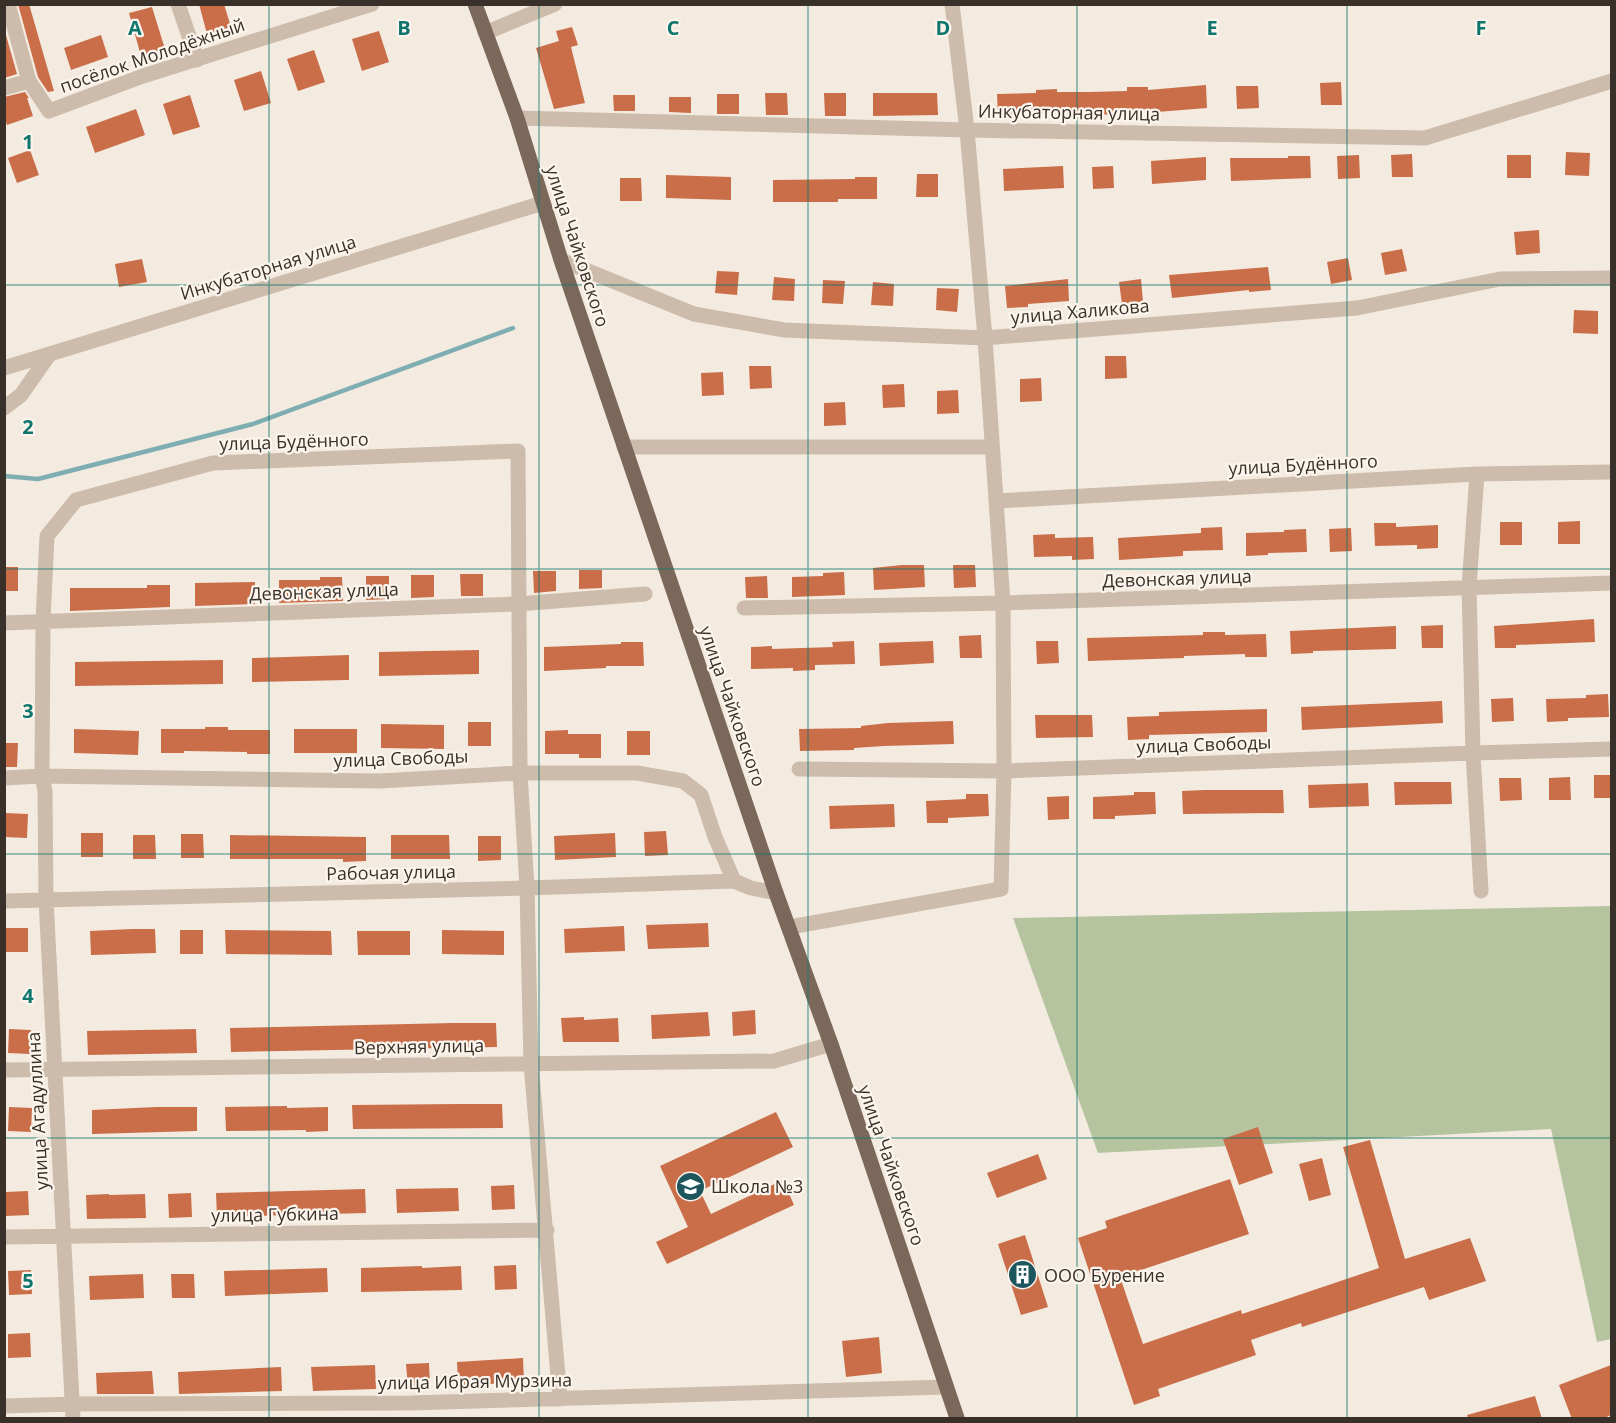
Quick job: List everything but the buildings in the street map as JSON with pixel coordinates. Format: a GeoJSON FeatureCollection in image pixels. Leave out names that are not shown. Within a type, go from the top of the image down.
{"type":"FeatureCollection","features":[{"type":"Feature","properties":{"kind":"main road","name":"улица Чайковского"},"geometry":{"type":"LineString","coordinates":[[475,4],[517,118],[561,261],[776,893],[831,1044],[957,1419]]}},
{"type":"Feature","properties":{"kind":"street","name":"посёлок Молодёжный"},"geometry":{"type":"LineString","coordinates":[[8,4],[29,81],[49,111],[143,76],[372,4]]}},
{"type":"Feature","properties":{"kind":"street"},"geometry":{"type":"LineString","coordinates":[[178,4],[197,60]]}},
{"type":"Feature","properties":{"kind":"street"},"geometry":{"type":"LineString","coordinates":[[485,33],[555,4]]}},
{"type":"Feature","properties":{"kind":"street"},"geometry":{"type":"LineString","coordinates":[[790,927],[1001,889],[1004,771],[1003,603],[985,338],[967,130],[952,4]]}},
{"type":"Feature","properties":{"kind":"street"},"geometry":{"type":"LineString","coordinates":[[4,88],[29,81]]}},
{"type":"Feature","properties":{"kind":"street","name":"Инкубаторная улица"},"geometry":{"type":"LineString","coordinates":[[517,118],[967,130],[1425,138],[1611,81]]}},
{"type":"Feature","properties":{"kind":"street","name":"Инкубаторная улица"},"geometry":{"type":"LineString","coordinates":[[4,368],[543,203]]}},
{"type":"Feature","properties":{"kind":"street","name":"улица Халикова"},"geometry":{"type":"LineString","coordinates":[[561,261],[694,314],[705,316],[784,330],[985,338],[1357,308],[1500,279],[1611,278]]}},
{"type":"Feature","properties":{"kind":"street"},"geometry":{"type":"LineString","coordinates":[[4,408],[21,395],[49,355]]}},
{"type":"Feature","properties":{"kind":"street"},"geometry":{"type":"LineString","coordinates":[[624,447],[993,447]]}},
{"type":"Feature","properties":{"kind":"street","name":"улица Будённого"},"geometry":{"type":"LineString","coordinates":[[76,500],[213,463],[518,452],[518,604]]}},
{"type":"Feature","properties":{"kind":"street","name":"улица Будённого"},"geometry":{"type":"LineString","coordinates":[[996,501],[1477,474],[1611,472]]}},
{"type":"Feature","properties":{"kind":"street"},"geometry":{"type":"LineString","coordinates":[[1477,474],[1469,588],[1473,753],[1481,891]]}},
{"type":"Feature","properties":{"kind":"street","name":"улица Агадуллина"},"geometry":{"type":"LineString","coordinates":[[73,1411],[54,1069],[46,900],[45,791],[42,776],[43,621],[47,536],[76,500]]}},
{"type":"Feature","properties":{"kind":"street","name":"Девонская улица"},"geometry":{"type":"LineString","coordinates":[[744,608],[1003,603],[1611,583]]}},
{"type":"Feature","properties":{"kind":"street","name":"Девонская улица"},"geometry":{"type":"LineString","coordinates":[[4,623],[518,604],[645,594]]}},
{"type":"Feature","properties":{"kind":"street"},"geometry":{"type":"LineString","coordinates":[[518,604],[520,773],[527,888],[531,1064],[560,1399]]}},
{"type":"Feature","properties":{"kind":"street","name":"улица Свободы"},"geometry":{"type":"LineString","coordinates":[[799,769],[1004,771],[1611,749]]}},
{"type":"Feature","properties":{"kind":"street","name":"улица Свободы"},"geometry":{"type":"LineString","coordinates":[[4,778],[42,776],[380,782],[520,773],[637,773],[683,781],[701,795],[715,837],[734,881]]}},
{"type":"Feature","properties":{"kind":"street","name":"Рабочая улица"},"geometry":{"type":"LineString","coordinates":[[4,901],[734,881],[751,888],[776,893]]}},
{"type":"Feature","properties":{"kind":"street","name":"Верхняя улица"},"geometry":{"type":"LineString","coordinates":[[4,1070],[774,1061],[831,1044]]}},
{"type":"Feature","properties":{"kind":"street","name":"улица Губкина"},"geometry":{"type":"LineString","coordinates":[[4,1237],[547,1230]]}},
{"type":"Feature","properties":{"kind":"street","name":"улица Ибрая Мурзина"},"geometry":{"type":"LineString","coordinates":[[4,1406],[73,1411],[946,1387]]}},
{"type":"Feature","properties":{"kind":"green space"},"geometry":{"type":"Polygon","coordinates":[[[1611,906],[1611,1339],[1597,1342],[1551,1129],[1098,1153],[1013,918],[1611,906]]]}},
{"type":"Feature","properties":{"kind":"waterway"},"geometry":{"type":"LineString","coordinates":[[4,476],[38,479],[253,424],[513,328]]}},
{"type":"Feature","properties":{"kind":"place","name":"Школа №3"},"geometry":{"type":"Point","coordinates":[690,1186]}},
{"type":"Feature","properties":{"kind":"place","name":"ООО Бурение"},"geometry":{"type":"Point","coordinates":[1023,1275]}}]}
